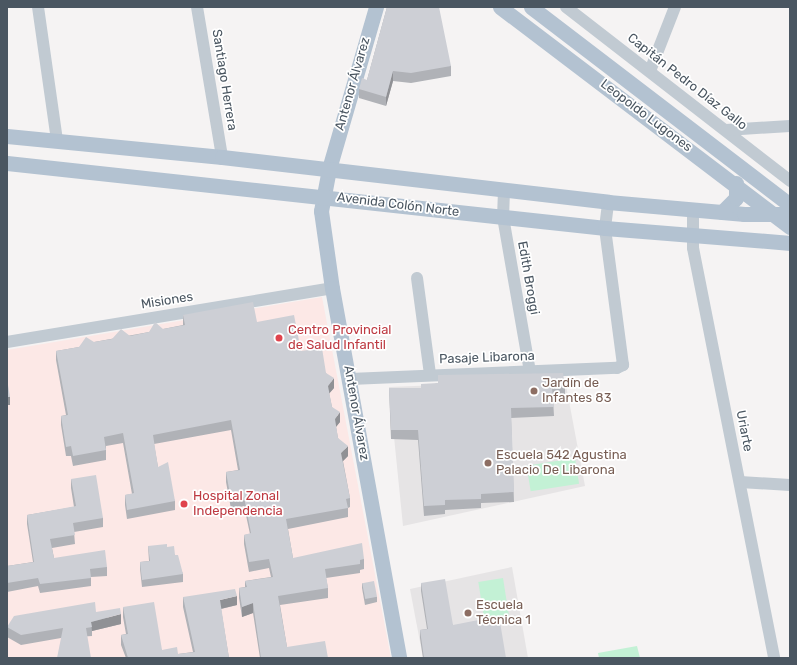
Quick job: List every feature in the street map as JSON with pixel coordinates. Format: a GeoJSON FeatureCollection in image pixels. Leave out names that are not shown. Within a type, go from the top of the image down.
{"type":"FeatureCollection","features":[{"type":"Feature","properties":{"kind":"main road","name":"Antenor Álvarez"},"geometry":{"type":"LineString","coordinates":[[376,7],[329,169],[323,196],[332,288],[350,379],[400,658]]}},
{"type":"Feature","properties":{"kind":"main road","name":"Leopoldo Lugones"},"geometry":{"type":"LineString","coordinates":[[500,7],[736,184],[790,228]]}},
{"type":"Feature","properties":{"kind":"main road","name":"Leopoldo Lugones"},"geometry":{"type":"LineString","coordinates":[[531,7],[790,206]]}},
{"type":"Feature","properties":{"kind":"main road","name":"Avenida Colón Norte"},"geometry":{"type":"LineString","coordinates":[[7,136],[222,157],[608,202],[722,212],[790,214]]}},
{"type":"Feature","properties":{"kind":"main road","name":"Avenida Colón Norte"},"geometry":{"type":"LineString","coordinates":[[7,163],[323,196],[605,228],[790,243]]}},
{"type":"Feature","properties":{"kind":"main road"},"geometry":{"type":"LineString","coordinates":[[722,212],[736,198],[736,184]]}},
{"type":"Feature","properties":{"kind":"street"},"geometry":{"type":"LineString","coordinates":[[38,7],[57,140]]}},
{"type":"Feature","properties":{"kind":"street","name":"Santiago Herrera"},"geometry":{"type":"LineString","coordinates":[[197,7],[222,157]]}},
{"type":"Feature","properties":{"kind":"street","name":"Capitán Pedro Díaz Gallo"},"geometry":{"type":"LineString","coordinates":[[566,7],[790,181]]}},
{"type":"Feature","properties":{"kind":"street"},"geometry":{"type":"LineString","coordinates":[[650,71],[675,7]]}},
{"type":"Feature","properties":{"kind":"street"},"geometry":{"type":"LineString","coordinates":[[726,130],[790,126]]}},
{"type":"Feature","properties":{"kind":"street","name":"Edith Broggi"},"geometry":{"type":"LineString","coordinates":[[504,190],[503,217],[530,371]]}},
{"type":"Feature","properties":{"kind":"street"},"geometry":{"type":"LineString","coordinates":[[605,228],[608,202]]}},
{"type":"Feature","properties":{"kind":"street","name":"Uriarte"},"geometry":{"type":"LineString","coordinates":[[693,210],[693,235],[774,658]]}},
{"type":"Feature","properties":{"kind":"street","name":"Pasaje Libarona"},"geometry":{"type":"LineString","coordinates":[[350,379],[430,374],[530,371],[623,365],[605,228]]}},
{"type":"Feature","properties":{"kind":"street"},"geometry":{"type":"LineString","coordinates":[[417,278],[430,374]]}},
{"type":"Feature","properties":{"kind":"street","name":"Misiones"},"geometry":{"type":"LineString","coordinates":[[7,342],[332,288]]}},
{"type":"Feature","properties":{"kind":"street"},"geometry":{"type":"LineString","coordinates":[[740,482],[790,485]]}},
{"type":"Feature","properties":{"kind":"shaded area","name":"Hospital Zonal Independencia"},"geometry":{"type":"Polygon","coordinates":[[[322,297],[391,658],[7,658],[7,350],[322,297]]]}},
{"type":"Feature","properties":{"kind":"shaded area","name":"Escuela 542 Agustina Palacio De Libarona"},"geometry":{"type":"Polygon","coordinates":[[[565,380],[585,486],[403,526],[389,387],[565,380]]]}},
{"type":"Feature","properties":{"kind":"shaded area","name":"Escuela Técnica 1"},"geometry":{"type":"Polygon","coordinates":[[[512,567],[528,658],[423,658],[410,589],[512,567]]]}},
{"type":"Feature","properties":{"kind":"green space"},"geometry":{"type":"Polygon","coordinates":[[[575,458],[579,484],[531,491],[527,466],[575,458]]]}},
{"type":"Feature","properties":{"kind":"green space"},"geometry":{"type":"Polygon","coordinates":[[[503,578],[510,620],[485,624],[478,582],[503,578]]]}},
{"type":"Feature","properties":{"kind":"green space"},"geometry":{"type":"Polygon","coordinates":[[[637,646],[640,658],[599,658],[598,653],[637,646]]]}},
{"type":"Feature","properties":{"kind":"building"},"geometry":{"type":"Polygon","coordinates":[[[387,7],[439,7],[451,66],[411,73],[393,71],[386,97],[359,89],[362,78],[367,80],[387,7]]]}},
{"type":"Feature","properties":{"kind":"building"},"geometry":{"type":"Polygon","coordinates":[[[253,302],[257,322],[294,315],[301,351],[322,348],[326,373],[334,378],[328,386],[332,407],[340,412],[335,419],[338,438],[348,446],[341,453],[350,498],[346,499],[348,508],[286,519],[293,558],[362,543],[364,559],[360,560],[360,564],[325,569],[328,588],[278,596],[287,647],[325,641],[328,658],[261,658],[253,603],[242,607],[239,588],[247,587],[245,581],[273,577],[269,559],[249,562],[244,535],[251,533],[244,497],[231,500],[226,472],[240,470],[231,420],[153,435],[158,467],[168,462],[175,501],[127,510],[125,495],[134,493],[123,433],[104,437],[106,450],[73,456],[71,446],[66,447],[61,416],[68,415],[56,351],[79,347],[86,337],[94,342],[112,339],[121,329],[130,336],[149,332],[155,322],[163,329],[185,325],[183,315],[253,302]]]}},
{"type":"Feature","properties":{"kind":"building"},"geometry":{"type":"Polygon","coordinates":[[[563,373],[565,387],[552,388],[554,407],[511,408],[514,492],[481,494],[481,499],[445,500],[445,505],[424,506],[418,430],[391,430],[389,388],[421,388],[421,384],[438,383],[438,375],[563,373]]]}},
{"type":"Feature","properties":{"kind":"building"},"geometry":{"type":"Polygon","coordinates":[[[8,385],[10,397],[7,397],[8,385]]]}},
{"type":"Feature","properties":{"kind":"building"},"geometry":{"type":"Polygon","coordinates":[[[96,475],[103,518],[73,523],[75,535],[50,539],[54,558],[105,550],[107,567],[90,569],[91,578],[40,584],[38,578],[7,583],[7,566],[34,562],[27,515],[76,506],[71,479],[96,475]]]}},
{"type":"Feature","properties":{"kind":"building"},"geometry":{"type":"Polygon","coordinates":[[[167,544],[167,547],[174,546],[175,555],[178,555],[183,574],[142,580],[140,562],[150,561],[148,546],[167,544]]]}},
{"type":"Feature","properties":{"kind":"building"},"geometry":{"type":"Polygon","coordinates":[[[445,579],[453,625],[499,616],[506,658],[424,658],[420,630],[428,629],[421,583],[445,579]]]}},
{"type":"Feature","properties":{"kind":"building"},"geometry":{"type":"Polygon","coordinates":[[[374,581],[377,597],[365,599],[362,583],[374,581]]]}},
{"type":"Feature","properties":{"kind":"building"},"geometry":{"type":"Polygon","coordinates":[[[235,589],[237,596],[220,600],[229,658],[128,658],[121,635],[128,634],[123,607],[154,602],[162,650],[177,647],[178,654],[195,652],[183,597],[235,589]]]}},
{"type":"Feature","properties":{"kind":"building"},"geometry":{"type":"Polygon","coordinates":[[[95,602],[96,612],[120,608],[121,614],[91,622],[92,627],[86,628],[91,658],[57,658],[63,628],[21,635],[7,627],[14,616],[95,602]]]}},
{"type":"Feature","properties":{"kind":"place","name":"Centro Provincial de Salud Infantil"},"geometry":{"type":"Point","coordinates":[279,338]}},
{"type":"Feature","properties":{"kind":"place","name":"Jardín de Infantes 83"},"geometry":{"type":"Point","coordinates":[534,391]}},
{"type":"Feature","properties":{"kind":"place","name":"Escuela 542 Agustina Palacio De Libarona"},"geometry":{"type":"Point","coordinates":[488,463]}},
{"type":"Feature","properties":{"kind":"place","name":"Hospital Zonal Independencia"},"geometry":{"type":"Point","coordinates":[184,504]}},
{"type":"Feature","properties":{"kind":"place","name":"Escuela Técnica 1"},"geometry":{"type":"Point","coordinates":[468,613]}}]}
